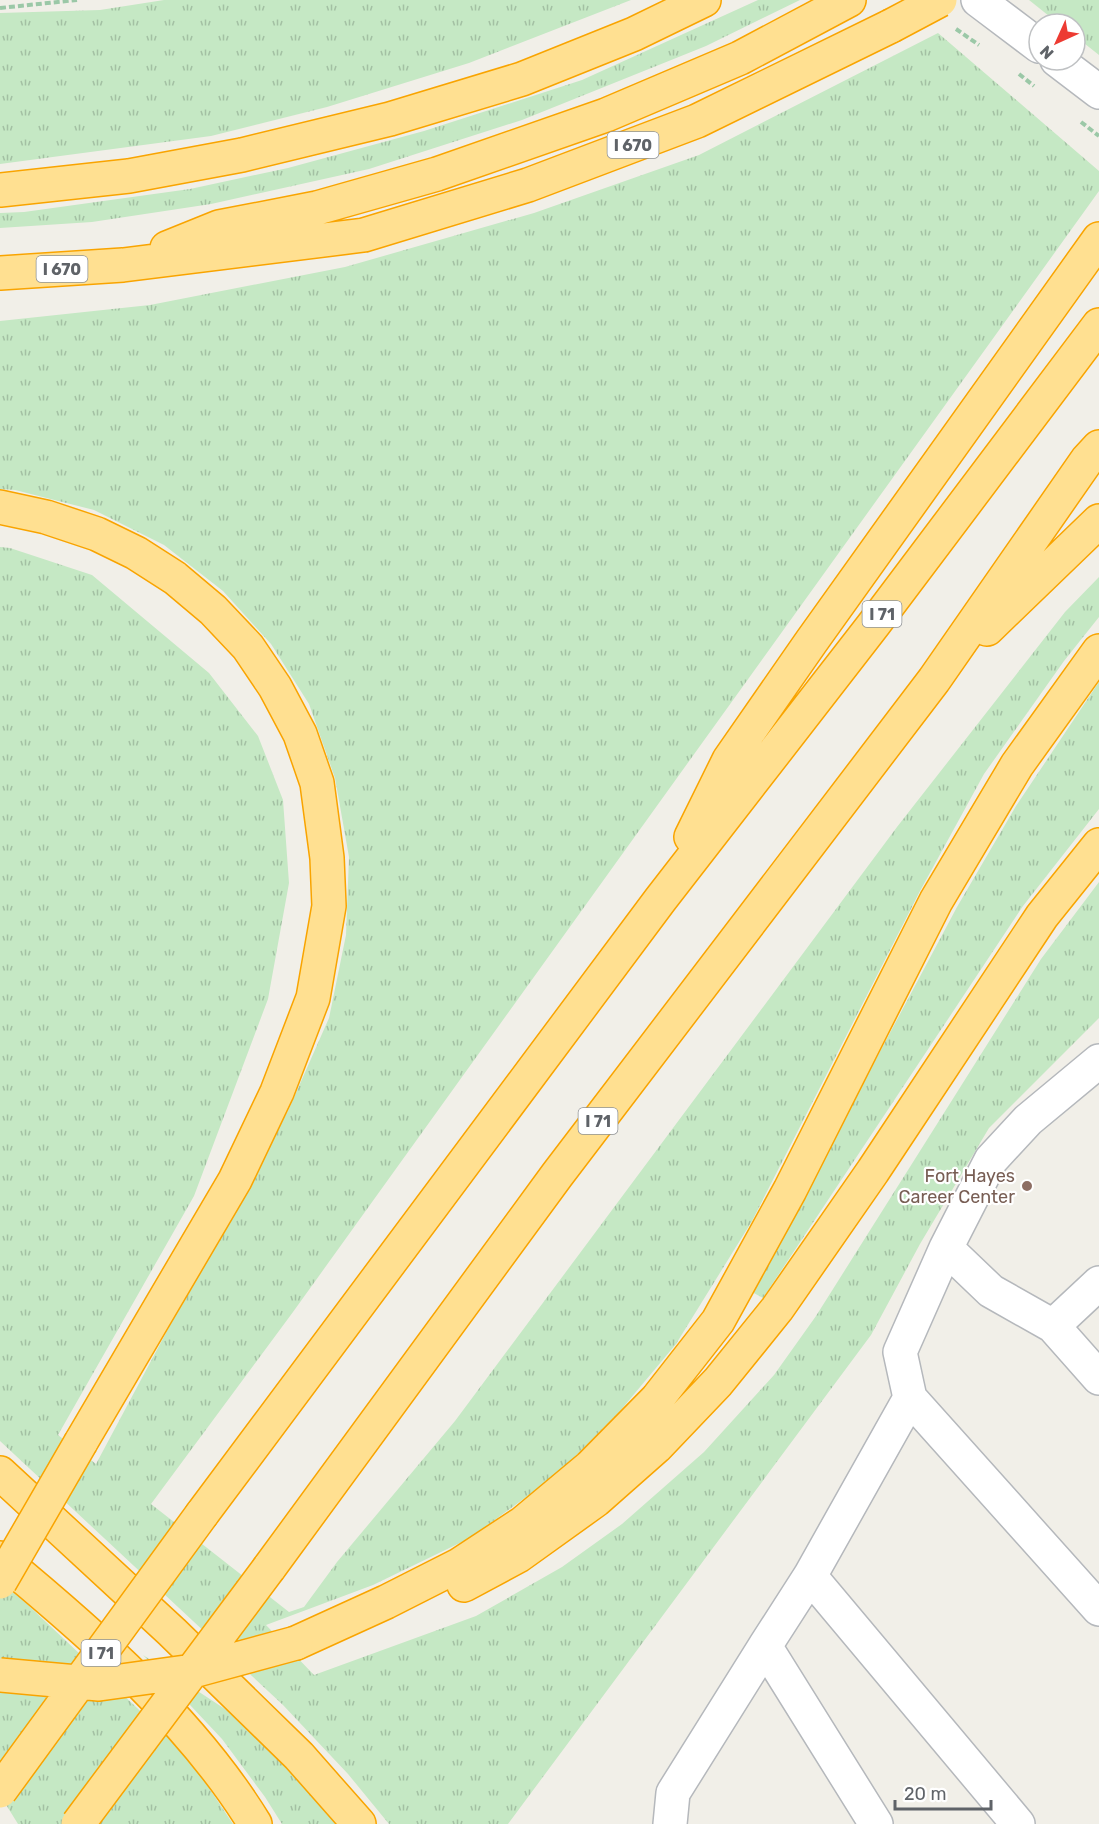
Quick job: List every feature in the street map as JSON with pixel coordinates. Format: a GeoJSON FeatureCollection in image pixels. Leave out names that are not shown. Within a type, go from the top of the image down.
{"type":"FeatureCollection","features":[{"type":"Feature","properties":{"kind":"highway"},"geometry":{"type":"LineString","coordinates":[[0,190],[129,176],[242,155],[390,119],[522,79],[634,34],[704,0]]}},
{"type":"Feature","properties":{"kind":"highway"},"geometry":{"type":"LineString","coordinates":[[123,265],[219,227],[317,208],[437,174],[606,115],[740,58],[849,0]]}},
{"type":"Feature","properties":{"kind":"highway","name":"I 670"},"geometry":{"type":"LineString","coordinates":[[0,273],[123,265],[364,235],[528,185],[697,121],[940,0]]}},
{"type":"Feature","properties":{"kind":"highway"},"geometry":{"type":"LineString","coordinates":[[660,900],[729,760],[1099,239]]}},
{"type":"Feature","properties":{"kind":"highway","name":"I 71"},"geometry":{"type":"LineString","coordinates":[[0,1791],[202,1514],[660,900],[874,624],[1099,325]]}},
{"type":"Feature","properties":{"kind":"highway","name":"I 71"},"geometry":{"type":"LineString","coordinates":[[78,1824],[557,1175],[934,680],[1099,447]]}},
{"type":"Feature","properties":{"kind":"highway"},"geometry":{"type":"LineString","coordinates":[[0,507],[46,517],[97,534],[136,553],[175,578],[213,610],[248,647],[275,687],[300,734],[317,783],[327,858],[328,906],[313,998],[277,1092],[235,1179],[0,1582]]}},
{"type":"Feature","properties":{"kind":"highway"},"geometry":{"type":"LineString","coordinates":[[934,680],[1099,521]]}},
{"type":"Feature","properties":{"kind":"highway"},"geometry":{"type":"LineString","coordinates":[[296,1643],[386,1602],[459,1565],[523,1523],[590,1467],[657,1399],[718,1321],[790,1190],[936,901],[1017,765],[1099,651]]}},
{"type":"Feature","properties":{"kind":"highway"},"geometry":{"type":"LineString","coordinates":[[0,1675],[99,1684],[193,1671],[296,1643],[361,1630],[440,1598],[518,1556],[596,1500],[656,1447],[718,1382],[777,1309],[873,1171],[1042,916],[1099,845]]}},
{"type":"Feature","properties":{"kind":"highway"},"geometry":{"type":"LineString","coordinates":[[0,1473],[172,1632],[299,1756],[359,1824]]}},
{"type":"Feature","properties":{"kind":"highway"},"geometry":{"type":"LineString","coordinates":[[0,1558],[69,1614],[145,1687],[207,1757],[255,1824]]}},
{"type":"Feature","properties":{"kind":"street"},"geometry":{"type":"LineString","coordinates":[[978,0],[1027,37]]}},
{"type":"Feature","properties":{"kind":"street"},"geometry":{"type":"LineString","coordinates":[[1073,72],[1099,92]]}},
{"type":"Feature","properties":{"kind":"street"},"geometry":{"type":"LineString","coordinates":[[1099,1061],[1028,1119],[991,1160],[946,1248],[900,1352],[910,1398],[1099,1609]]}},
{"type":"Feature","properties":{"kind":"street"},"geometry":{"type":"LineString","coordinates":[[946,1248],[991,1291],[1053,1326],[1099,1378]]}},
{"type":"Feature","properties":{"kind":"street"},"geometry":{"type":"LineString","coordinates":[[1053,1326],[1099,1283]]}},
{"type":"Feature","properties":{"kind":"street"},"geometry":{"type":"LineString","coordinates":[[670,1824],[673,1793],[810,1576],[910,1398]]}},
{"type":"Feature","properties":{"kind":"street"},"geometry":{"type":"LineString","coordinates":[[810,1576],[1018,1824]]}},
{"type":"Feature","properties":{"kind":"street"},"geometry":{"type":"LineString","coordinates":[[765,1646],[876,1824]]}},
{"type":"Feature","properties":{"kind":"path"},"geometry":{"type":"LineString","coordinates":[[0,8],[77,0]]}},
{"type":"Feature","properties":{"kind":"green space"},"geometry":{"type":"Polygon","coordinates":[[[164,0],[631,0],[469,63],[327,107],[211,136],[0,164],[0,13],[100,10],[164,0]]]}},
{"type":"Feature","properties":{"kind":"green space"},"geometry":{"type":"Polygon","coordinates":[[[758,0],[800,0],[706,46],[522,120],[369,169],[211,204],[92,222],[0,228],[0,213],[24,212],[190,189],[288,168],[424,131],[582,80],[758,0]]]}},
{"type":"Feature","properties":{"kind":"green space"},"geometry":{"type":"Polygon","coordinates":[[[1029,0],[1099,0],[1099,55],[1087,46],[1087,12],[1044,12],[1029,0]]]}},
{"type":"Feature","properties":{"kind":"green space"},"geometry":{"type":"Polygon","coordinates":[[[938,33],[1099,171],[1099,191],[293,1312],[151,1504],[289,1612],[304,1607],[337,1562],[455,1421],[897,827],[1065,612],[1099,577],[1099,617],[1064,661],[984,774],[920,891],[752,1221],[676,1344],[620,1411],[559,1473],[470,1538],[373,1585],[266,1625],[314,1675],[476,1616],[562,1567],[622,1524],[704,1452],[774,1375],[816,1316],[1041,959],[1099,882],[1099,1018],[989,1128],[920,1244],[871,1335],[508,1824],[389,1824],[348,1774],[283,1705],[0,1441],[0,547],[10,548],[92,575],[209,673],[258,736],[283,800],[289,883],[268,999],[194,1196],[58,1435],[96,1464],[288,1111],[329,1018],[346,935],[349,857],[335,778],[309,704],[271,644],[223,591],[164,545],[94,510],[15,490],[0,489],[0,321],[150,305],[345,267],[534,213],[699,155],[938,33]]]}},
{"type":"Feature","properties":{"kind":"green space"},"geometry":{"type":"Polygon","coordinates":[[[1099,682],[1099,809],[1023,906],[763,1298],[752,1292],[957,907],[1016,806],[1099,682]]]}},
{"type":"Feature","properties":{"kind":"green space"},"geometry":{"type":"Polygon","coordinates":[[[0,1581],[172,1741],[203,1779],[233,1824],[18,1824],[0,1795],[0,1581]]]}},
{"type":"Feature","properties":{"kind":"green space"},"geometry":{"type":"Polygon","coordinates":[[[143,1655],[228,1711],[316,1796],[339,1824],[282,1824],[222,1739],[143,1655]]]}},
{"type":"Feature","properties":{"kind":"place","name":"Fort Hayes Career Center"},"geometry":{"type":"Point","coordinates":[1027,1186]}}]}
